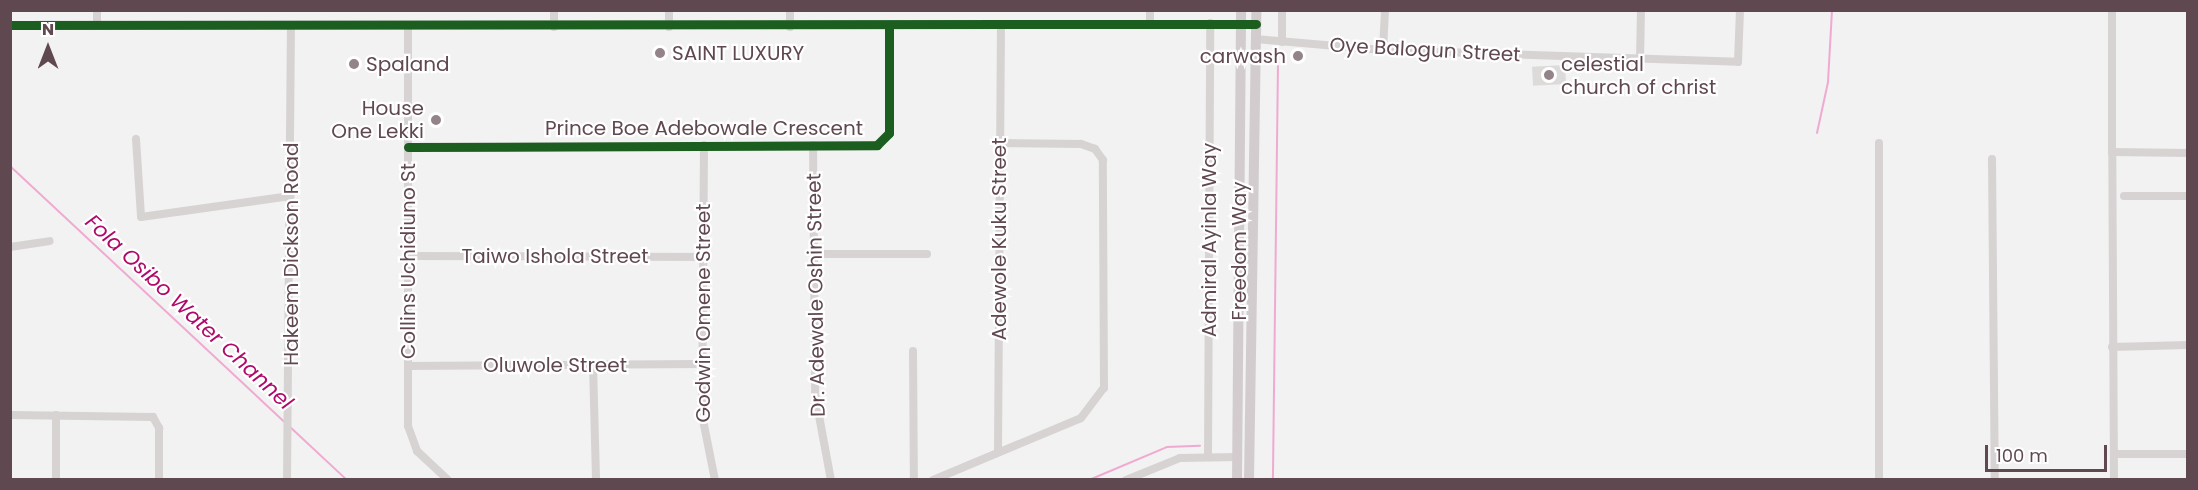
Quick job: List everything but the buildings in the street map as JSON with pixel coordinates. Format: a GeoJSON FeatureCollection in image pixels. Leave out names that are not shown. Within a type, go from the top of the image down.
{"type":"FeatureCollection","features":[{"type":"Feature","properties":{"kind":"main road","name":"Freedom Way"},"geometry":{"type":"LineString","coordinates":[[1237,480],[1241,10]]}},
{"type":"Feature","properties":{"kind":"main road","name":"Freedom Way"},"geometry":{"type":"LineString","coordinates":[[1250,480],[1256,10]]}},
{"type":"Feature","properties":{"kind":"street"},"geometry":{"type":"LineString","coordinates":[[97,10],[97,24]]}},
{"type":"Feature","properties":{"kind":"street"},"geometry":{"type":"LineString","coordinates":[[554,10],[554,27]]}},
{"type":"Feature","properties":{"kind":"street"},"geometry":{"type":"LineString","coordinates":[[669,10],[669,27]]}},
{"type":"Feature","properties":{"kind":"street"},"geometry":{"type":"LineString","coordinates":[[790,10],[790,27]]}},
{"type":"Feature","properties":{"kind":"street"},"geometry":{"type":"LineString","coordinates":[[1150,10],[1150,23]]}},
{"type":"Feature","properties":{"kind":"street"},"geometry":{"type":"LineString","coordinates":[[1282,10],[1282,42]]}},
{"type":"Feature","properties":{"kind":"street"},"geometry":{"type":"LineString","coordinates":[[1383,50],[1384,10]]}},
{"type":"Feature","properties":{"kind":"street"},"geometry":{"type":"LineString","coordinates":[[1640,61],[1641,10]]}},
{"type":"Feature","properties":{"kind":"street","name":"Oye Balogun Street"},"geometry":{"type":"LineString","coordinates":[[1256,39],[1383,50],[1640,61],[1738,62],[1740,10]]}},
{"type":"Feature","properties":{"kind":"street"},"geometry":{"type":"LineString","coordinates":[[2112,10],[2114,480]]}},
{"type":"Feature","properties":{"kind":"street","name":"Admiral Ayinla Way"},"geometry":{"type":"LineString","coordinates":[[1208,456],[1210,23]]}},
{"type":"Feature","properties":{"kind":"street"},"geometry":{"type":"LineString","coordinates":[[10,25],[97,24],[291,28],[1256,24]]}},
{"type":"Feature","properties":{"kind":"street","name":"Adewole Kuku Street"},"geometry":{"type":"LineString","coordinates":[[998,452],[1001,26]]}},
{"type":"Feature","properties":{"kind":"street","name":"Collins Uchidiuno St"},"geometry":{"type":"LineString","coordinates":[[408,27],[410,440],[448,480]]}},
{"type":"Feature","properties":{"kind":"street","name":"Prince Boe Adebowale Crescent"},"geometry":{"type":"LineString","coordinates":[[408,147],[877,145],[887,140],[889,27]]}},
{"type":"Feature","properties":{"kind":"street","name":"Hakeem Dickson Road"},"geometry":{"type":"LineString","coordinates":[[287,480],[290,407],[291,28]]}},
{"type":"Feature","properties":{"kind":"street"},"geometry":{"type":"LineString","coordinates":[[136,139],[141,217],[291,196]]}},
{"type":"Feature","properties":{"kind":"street"},"geometry":{"type":"LineString","coordinates":[[933,480],[1081,418],[1099,401],[1105,375],[1102,160],[1095,149],[1081,144],[999,143]]}},
{"type":"Feature","properties":{"kind":"street"},"geometry":{"type":"LineString","coordinates":[[1879,143],[1879,480]]}},
{"type":"Feature","properties":{"kind":"street","name":"Dr. Adewale Oshin Street"},"geometry":{"type":"LineString","coordinates":[[813,145],[815,394],[831,480]]}},
{"type":"Feature","properties":{"kind":"street","name":"Godwin Omene Street"},"geometry":{"type":"LineString","coordinates":[[704,146],[702,364],[704,438],[715,480]]}},
{"type":"Feature","properties":{"kind":"street"},"geometry":{"type":"LineString","coordinates":[[2112,152],[2187,153]]}},
{"type":"Feature","properties":{"kind":"street"},"geometry":{"type":"LineString","coordinates":[[1992,159],[1995,480]]}},
{"type":"Feature","properties":{"kind":"street"},"geometry":{"type":"LineString","coordinates":[[2124,196],[2187,196]]}},
{"type":"Feature","properties":{"kind":"street"},"geometry":{"type":"LineString","coordinates":[[10,247],[50,241]]}},
{"type":"Feature","properties":{"kind":"street"},"geometry":{"type":"LineString","coordinates":[[815,254],[927,254]]}},
{"type":"Feature","properties":{"kind":"street","name":"Taiwo Ishola Street"},"geometry":{"type":"LineString","coordinates":[[408,256],[703,257]]}},
{"type":"Feature","properties":{"kind":"street"},"geometry":{"type":"LineString","coordinates":[[2112,347],[2187,345]]}},
{"type":"Feature","properties":{"kind":"street"},"geometry":{"type":"LineString","coordinates":[[913,351],[914,480]]}},
{"type":"Feature","properties":{"kind":"street"},"geometry":{"type":"LineString","coordinates":[[593,364],[596,480]]}},
{"type":"Feature","properties":{"kind":"street","name":"Oluwole Street"},"geometry":{"type":"LineString","coordinates":[[408,366],[702,364]]}},
{"type":"Feature","properties":{"kind":"street"},"geometry":{"type":"LineString","coordinates":[[10,415],[153,417],[159,428],[159,480]]}},
{"type":"Feature","properties":{"kind":"street"},"geometry":{"type":"LineString","coordinates":[[56,415],[56,480]]}},
{"type":"Feature","properties":{"kind":"street"},"geometry":{"type":"LineString","coordinates":[[2114,454],[2187,454]]}},
{"type":"Feature","properties":{"kind":"street"},"geometry":{"type":"LineString","coordinates":[[1126,480],[1180,458],[1238,457]]}},
{"type":"Feature","properties":{"kind":"waterway"},"geometry":{"type":"LineString","coordinates":[[1817,133],[1828,82],[1832,10]]}},
{"type":"Feature","properties":{"kind":"waterway"},"geometry":{"type":"LineString","coordinates":[[1270,51],[1278,63],[1273,480]]}},
{"type":"Feature","properties":{"kind":"waterway","name":"Fola Osibo Water Channel"},"geometry":{"type":"LineString","coordinates":[[10,166],[285,422]]}},
{"type":"Feature","properties":{"kind":"waterway","name":"Fola Osibo Water Channel"},"geometry":{"type":"LineString","coordinates":[[289,426],[347,480]]}},
{"type":"Feature","properties":{"kind":"waterway","name":"Fola Osibo Water Channel"},"geometry":{"type":"LineString","coordinates":[[1089,480],[1167,447],[1200,446]]}},
{"type":"Feature","properties":{"kind":"cycle path"},"geometry":{"type":"LineString","coordinates":[[10,25],[1256,24]]}},
{"type":"Feature","properties":{"kind":"cycle path"},"geometry":{"type":"LineString","coordinates":[[408,147],[877,145],[889,133],[889,27]]}},
{"type":"Feature","properties":{"kind":"place","name":"SAINT LUXURY"},"geometry":{"type":"Point","coordinates":[660,53]}},
{"type":"Feature","properties":{"kind":"place","name":"carwash"},"geometry":{"type":"Point","coordinates":[1298,56]}},
{"type":"Feature","properties":{"kind":"place","name":"Spaland"},"geometry":{"type":"Point","coordinates":[354,64]}},
{"type":"Feature","properties":{"kind":"place","name":"celestial church of christ"},"geometry":{"type":"Point","coordinates":[1549,75]}},
{"type":"Feature","properties":{"kind":"place","name":"House One Lekki"},"geometry":{"type":"Point","coordinates":[436,120]}}]}
